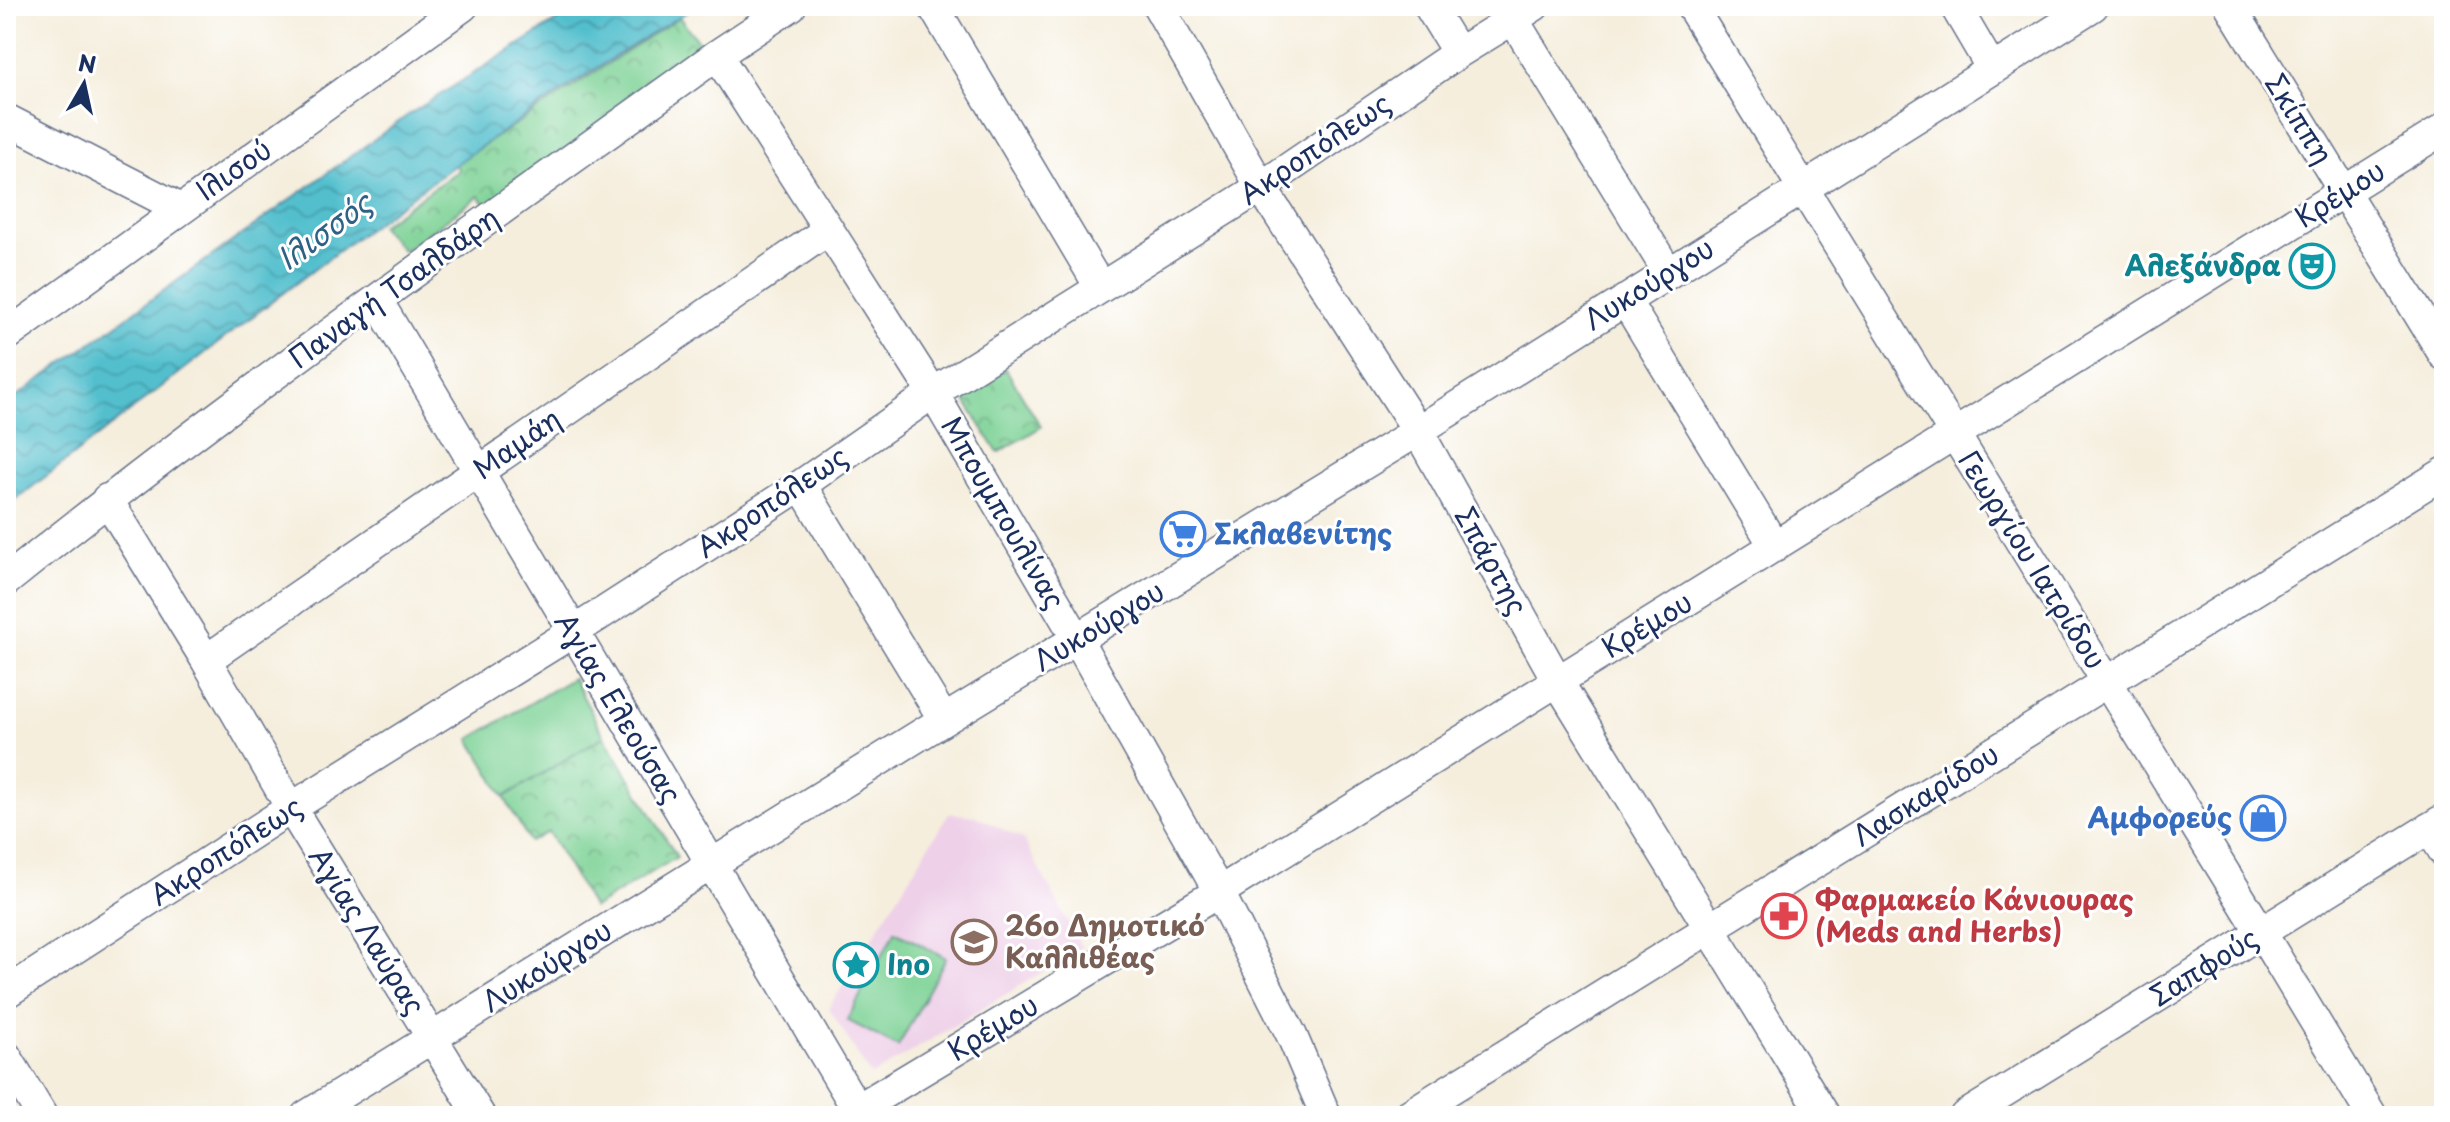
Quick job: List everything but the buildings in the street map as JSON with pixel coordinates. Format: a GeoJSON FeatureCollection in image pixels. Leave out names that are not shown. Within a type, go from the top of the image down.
{"type":"FeatureCollection","features":[{"type":"Feature","properties":{"kind":"street","name":"Ιλισού"},"geometry":{"type":"LineString","coordinates":[[6,336],[179,208],[463,6]]}},
{"type":"Feature","properties":{"kind":"street","name":"Παναγή Τσαλδάρη"},"geometry":{"type":"LineString","coordinates":[[6,581],[107,499],[244,396],[717,55],[791,6]]}},
{"type":"Feature","properties":{"kind":"street"},"geometry":{"type":"LineString","coordinates":[[933,6],[1100,287]]}},
{"type":"Feature","properties":{"kind":"street","name":"Σπάρτης"},"geometry":{"type":"LineString","coordinates":[[1158,6],[1261,187],[1418,431],[1557,680],[1825,1116]]}},
{"type":"Feature","properties":{"kind":"street"},"geometry":{"type":"LineString","coordinates":[[1429,6],[1458,53]]}},
{"type":"Feature","properties":{"kind":"street","name":"Γεωργίου Ιατρίδου"},"geometry":{"type":"LineString","coordinates":[[1691,6],[2372,1116]]}},
{"type":"Feature","properties":{"kind":"street"},"geometry":{"type":"LineString","coordinates":[[1955,6],[1992,69]]}},
{"type":"Feature","properties":{"kind":"street","name":"Λυκούργου"},"geometry":{"type":"LineString","coordinates":[[306,1116],[944,720],[1418,431],[2093,6]]}},
{"type":"Feature","properties":{"kind":"street","name":"Σκίππη"},"geometry":{"type":"LineString","coordinates":[[2230,6],[2444,355]]}},
{"type":"Feature","properties":{"kind":"street"},"geometry":{"type":"LineString","coordinates":[[1524,13],[1668,272]]}},
{"type":"Feature","properties":{"kind":"street","name":"Ακροπόλεως"},"geometry":{"type":"LineString","coordinates":[[6,993],[291,808],[801,485],[933,393],[1261,187],[1458,53],[1524,13]]}},
{"type":"Feature","properties":{"kind":"street","name":"Μπουμπουλίνας"},"geometry":{"type":"LineString","coordinates":[[717,55],[933,393],[1077,639],[1219,892],[1292,1036],[1326,1116]]}},
{"type":"Feature","properties":{"kind":"street"},"geometry":{"type":"LineString","coordinates":[[6,119],[179,208]]}},
{"type":"Feature","properties":{"kind":"street","name":"Κρέμου"},"geometry":{"type":"LineString","coordinates":[[855,1114],[1219,892],[2444,129]]}},
{"type":"Feature","properties":{"kind":"street","name":"Μαμάη"},"geometry":{"type":"LineString","coordinates":[[206,660],[828,230]]}},
{"type":"Feature","properties":{"kind":"street","name":"Αγίας Ελεούσας"},"geometry":{"type":"LineString","coordinates":[[377,300],[712,865],[855,1114]]}},
{"type":"Feature","properties":{"kind":"street"},"geometry":{"type":"LineString","coordinates":[[1625,300],[1775,547]]}},
{"type":"Feature","properties":{"kind":"street","name":"Λασκαρίδου"},"geometry":{"type":"LineString","coordinates":[[1407,1116],[2444,473]]}},
{"type":"Feature","properties":{"kind":"street"},"geometry":{"type":"LineString","coordinates":[[801,485],[944,720]]}},
{"type":"Feature","properties":{"kind":"street","name":"Αγίας Λαύρας"},"geometry":{"type":"LineString","coordinates":[[107,499],[480,1116]]}},
{"type":"Feature","properties":{"kind":"street","name":"Σαπφούς"},"geometry":{"type":"LineString","coordinates":[[1965,1116],[2261,932],[2439,833]]}},
{"type":"Feature","properties":{"kind":"street"},"geometry":{"type":"LineString","coordinates":[[6,1056],[42,1116]]}},
{"type":"Feature","properties":{"kind":"shaded area","name":"26ο Δημοτικό Καλλιθέας"},"geometry":{"type":"Polygon","coordinates":[[[949,813],[975,816],[1023,839],[1082,948],[871,1076],[829,1008],[949,813]]]}},
{"type":"Feature","properties":{"kind":"green space"},"geometry":{"type":"Polygon","coordinates":[[[679,17],[705,50],[489,209],[479,196],[403,251],[380,226],[459,170],[455,164],[679,17]]]}},
{"type":"Feature","properties":{"kind":"green space"},"geometry":{"type":"Polygon","coordinates":[[[1006,369],[1041,427],[998,453],[962,396],[1006,369]]]}},
{"type":"Feature","properties":{"kind":"green space"},"geometry":{"type":"Polygon","coordinates":[[[573,678],[604,736],[504,797],[470,739],[573,678]]]}},
{"type":"Feature","properties":{"kind":"green space"},"geometry":{"type":"Polygon","coordinates":[[[604,736],[677,857],[593,908],[548,832],[530,842],[504,797],[604,736]]]}},
{"type":"Feature","properties":{"kind":"green space"},"geometry":{"type":"Polygon","coordinates":[[[895,931],[946,958],[898,1047],[847,1020],[895,931]]]}},
{"type":"Feature","properties":{"kind":"water","name":"Ιλισσός"},"geometry":{"type":"Polygon","coordinates":[[[580,6],[697,6],[517,121],[430,183],[6,507],[6,404],[408,115],[580,6]]]}},
{"type":"Feature","properties":{"kind":"place","name":"Αλεξάνδρα"},"geometry":{"type":"Point","coordinates":[2312,266]}},
{"type":"Feature","properties":{"kind":"place","name":"Σκλαβενίτης"},"geometry":{"type":"Point","coordinates":[1183,534]}},
{"type":"Feature","properties":{"kind":"place","name":"Αμφορεύς"},"geometry":{"type":"Point","coordinates":[2263,818]}},
{"type":"Feature","properties":{"kind":"place","name":"Φαρμακείο Κάνιουρας (Meds and Herbs)"},"geometry":{"type":"Point","coordinates":[1784,916]}},
{"type":"Feature","properties":{"kind":"place","name":"26ο Δημοτικό Καλλιθέας"},"geometry":{"type":"Point","coordinates":[974,942]}},
{"type":"Feature","properties":{"kind":"place","name":"Ino"},"geometry":{"type":"Point","coordinates":[856,965]}}]}
